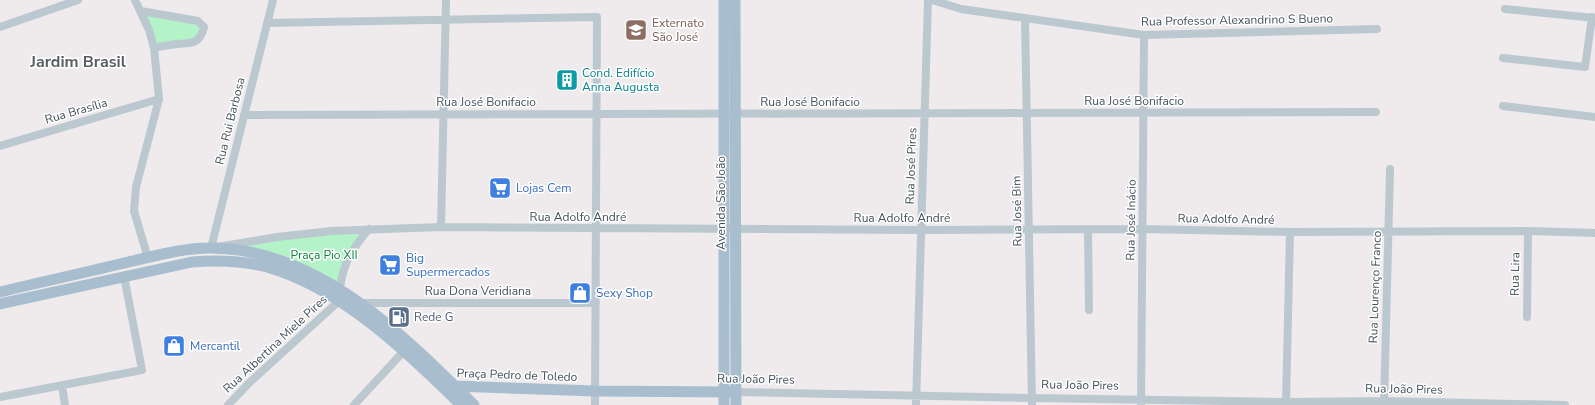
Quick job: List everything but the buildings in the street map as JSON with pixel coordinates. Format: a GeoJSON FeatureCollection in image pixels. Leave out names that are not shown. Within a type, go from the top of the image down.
{"type":"FeatureCollection","features":[{"type":"Feature","properties":{"kind":"main road","name":"Avenida São João"},"geometry":{"type":"LineString","coordinates":[[724,0],[729,114],[729,293],[724,405]]}},
{"type":"Feature","properties":{"kind":"main road","name":"Avenida São João"},"geometry":{"type":"LineString","coordinates":[[729,114],[735,0]]}},
{"type":"Feature","properties":{"kind":"main road"},"geometry":{"type":"LineString","coordinates":[[0,292],[174,252],[211,248],[269,257],[298,267],[339,295],[352,309],[405,347],[455,386],[474,405]]}},
{"type":"Feature","properties":{"kind":"main road"},"geometry":{"type":"LineString","coordinates":[[0,304],[192,262],[218,260],[265,267],[287,273],[361,303],[461,405]]}},
{"type":"Feature","properties":{"kind":"main road","name":"Avenida São João"},"geometry":{"type":"LineString","coordinates":[[729,293],[736,405]]}},
{"type":"Feature","properties":{"kind":"main road","name":"Praça Pedro de Toledo"},"geometry":{"type":"LineString","coordinates":[[439,384],[455,386],[595,391]]}},
{"type":"Feature","properties":{"kind":"main road","name":"Rua João Pires"},"geometry":{"type":"LineString","coordinates":[[595,391],[736,392]]}},
{"type":"Feature","properties":{"kind":"street"},"geometry":{"type":"LineString","coordinates":[[0,27],[78,0]]}},
{"type":"Feature","properties":{"kind":"street"},"geometry":{"type":"LineString","coordinates":[[135,0],[141,11],[154,48],[160,99],[136,187],[134,212],[148,258]]}},
{"type":"Feature","properties":{"kind":"street","name":"Rua Rui Barbosa"},"geometry":{"type":"LineString","coordinates":[[211,248],[273,0]]}},
{"type":"Feature","properties":{"kind":"street"},"geometry":{"type":"LineString","coordinates":[[441,227],[446,0]]}},
{"type":"Feature","properties":{"kind":"street","name":"Rua José Pires"},"geometry":{"type":"LineString","coordinates":[[916,405],[928,0]]}},
{"type":"Feature","properties":{"kind":"street","name":"Rua Professor Alexandrino S Bueno"},"geometry":{"type":"LineString","coordinates":[[932,0],[961,9],[1144,35],[1377,29]]}},
{"type":"Feature","properties":{"kind":"street"},"geometry":{"type":"LineString","coordinates":[[1503,58],[1585,67],[1594,17],[1505,9]]}},
{"type":"Feature","properties":{"kind":"street"},"geometry":{"type":"LineString","coordinates":[[141,11],[198,21],[204,27],[199,39],[191,44],[178,44],[154,48]]}},
{"type":"Feature","properties":{"kind":"street"},"geometry":{"type":"LineString","coordinates":[[268,23],[597,17],[595,405]]}},
{"type":"Feature","properties":{"kind":"street","name":"Rua José Bim"},"geometry":{"type":"LineString","coordinates":[[1025,18],[1032,401]]}},
{"type":"Feature","properties":{"kind":"street","name":"Rua José Inácio"},"geometry":{"type":"LineString","coordinates":[[1141,402],[1144,35]]}},
{"type":"Feature","properties":{"kind":"street","name":"Rua Brasília"},"geometry":{"type":"LineString","coordinates":[[0,146],[160,99]]}},
{"type":"Feature","properties":{"kind":"street"},"geometry":{"type":"LineString","coordinates":[[1503,106],[1595,117]]}},
{"type":"Feature","properties":{"kind":"street","name":"Rua José Bonifacio"},"geometry":{"type":"LineString","coordinates":[[244,115],[1376,112]]}},
{"type":"Feature","properties":{"kind":"street","name":"Rua Lourenço Franco"},"geometry":{"type":"LineString","coordinates":[[1384,403],[1390,169]]}},
{"type":"Feature","properties":{"kind":"street","name":"Rua Adolfo André"},"geometry":{"type":"LineString","coordinates":[[211,248],[277,237],[331,231],[441,227],[921,230],[1143,229],[1290,232],[1528,231],[1595,233]]}},
{"type":"Feature","properties":{"kind":"street"},"geometry":{"type":"LineString","coordinates":[[339,295],[341,276],[347,260],[355,245],[369,229]]}},
{"type":"Feature","properties":{"kind":"street"},"geometry":{"type":"LineString","coordinates":[[1088,230],[1089,310]]}},
{"type":"Feature","properties":{"kind":"street","name":"Rua Lira"},"geometry":{"type":"LineString","coordinates":[[1527,317],[1528,231]]}},
{"type":"Feature","properties":{"kind":"street"},"geometry":{"type":"LineString","coordinates":[[1286,402],[1290,232]]}},
{"type":"Feature","properties":{"kind":"street"},"geometry":{"type":"LineString","coordinates":[[0,397],[142,370],[124,276]]}},
{"type":"Feature","properties":{"kind":"street","name":"Rua Albertina Miele Pires"},"geometry":{"type":"LineString","coordinates":[[228,405],[339,295]]}},
{"type":"Feature","properties":{"kind":"street","name":"Rua Dona Veridiana"},"geometry":{"type":"LineString","coordinates":[[361,303],[596,303]]}},
{"type":"Feature","properties":{"kind":"street"},"geometry":{"type":"LineString","coordinates":[[354,405],[405,347]]}},
{"type":"Feature","properties":{"kind":"street"},"geometry":{"type":"LineString","coordinates":[[62,385],[65,405]]}},
{"type":"Feature","properties":{"kind":"street","name":"Rua João Pires"},"geometry":{"type":"LineString","coordinates":[[736,392],[916,396],[1032,401],[1565,405]]}},
{"type":"Feature","properties":{"kind":"green space"},"geometry":{"type":"Polygon","coordinates":[[[143,12],[198,22],[200,27],[197,38],[155,46],[143,12]]]}},
{"type":"Feature","properties":{"kind":"green space","name":"Praça Pio XII"},"geometry":{"type":"Polygon","coordinates":[[[366,231],[338,287],[322,278],[220,248],[278,239],[366,231]]]}},
{"type":"Feature","properties":{"kind":"place","name":"Externato São José"},"geometry":{"type":"Point","coordinates":[636,30]}},
{"type":"Feature","properties":{"kind":"place","name":"Cond. Edifício Anna Augusta"},"geometry":{"type":"Point","coordinates":[567,80]}},
{"type":"Feature","properties":{"kind":"place","name":"Lojas Cem"},"geometry":{"type":"Point","coordinates":[500,188]}},
{"type":"Feature","properties":{"kind":"place","name":"Big Supermercados"},"geometry":{"type":"Point","coordinates":[390,265]}},
{"type":"Feature","properties":{"kind":"place","name":"Sexy Shop"},"geometry":{"type":"Point","coordinates":[580,293]}},
{"type":"Feature","properties":{"kind":"place","name":"Rede G"},"geometry":{"type":"Point","coordinates":[399,317]}},
{"type":"Feature","properties":{"kind":"place","name":"Mercantil"},"geometry":{"type":"Point","coordinates":[174,346]}},
{"type":"Feature","properties":{"kind":"district","name":"Jardim Brasil"},"geometry":{"type":"Point","coordinates":[78,62]}}]}
